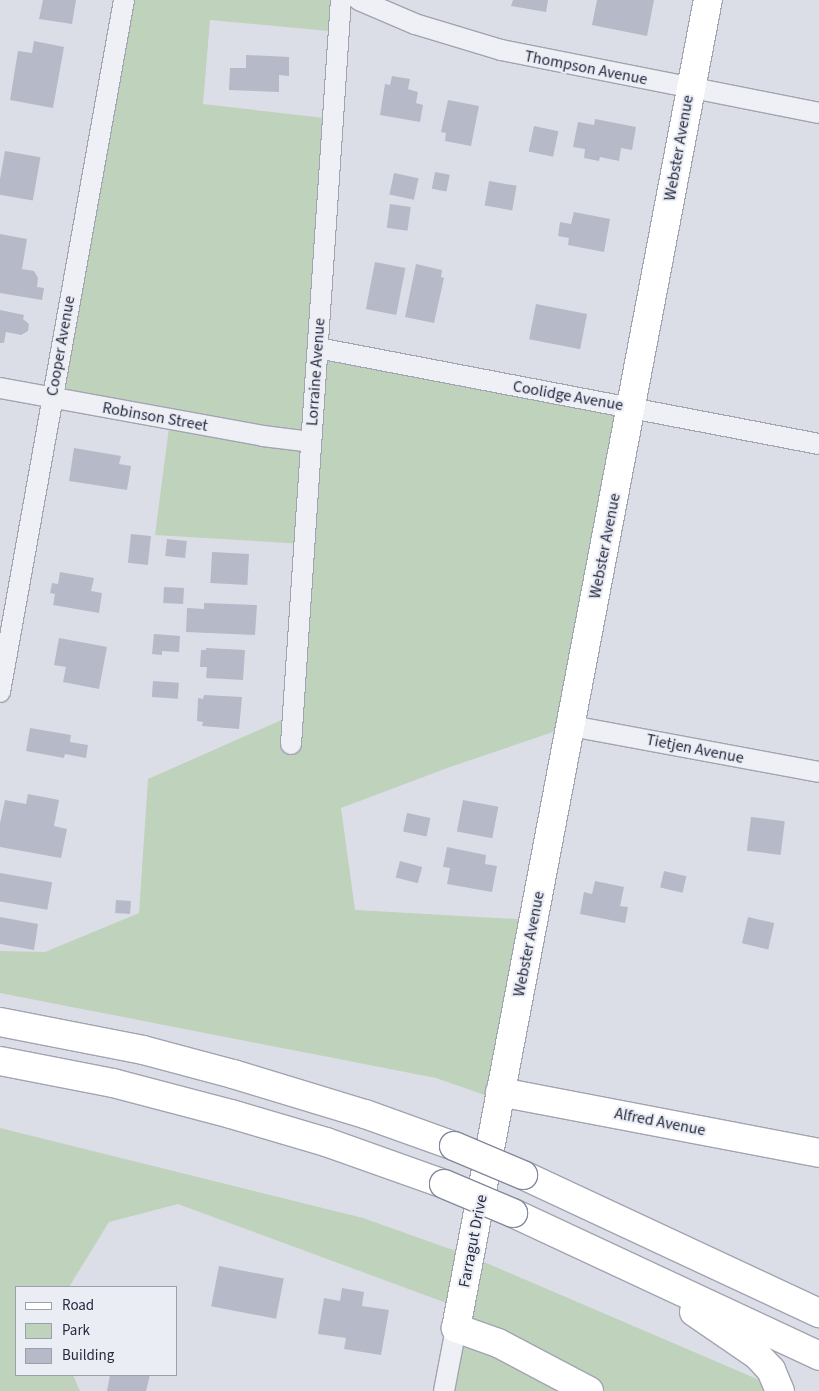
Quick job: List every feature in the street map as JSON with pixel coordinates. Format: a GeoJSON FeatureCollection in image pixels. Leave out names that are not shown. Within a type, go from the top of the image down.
{"type":"FeatureCollection","features":[{"type":"Feature","properties":{"kind":"main road","name":"Webster Avenue"},"geometry":{"type":"LineString","coordinates":[[500,1092],[708,0]]}},
{"type":"Feature","properties":{"kind":"main road"},"geometry":{"type":"LineString","coordinates":[[0,1022],[143,1050],[348,1108],[454,1146],[524,1174],[819,1313]]}},
{"type":"Feature","properties":{"kind":"main road"},"geometry":{"type":"LineString","coordinates":[[0,1061],[113,1083],[215,1109],[326,1142],[444,1184],[616,1260],[819,1356]]}},
{"type":"Feature","properties":{"kind":"main road","name":"Alfred Avenue"},"geometry":{"type":"LineString","coordinates":[[500,1092],[819,1153]]}},
{"type":"Feature","properties":{"kind":"main road","name":"Farragut Drive"},"geometry":{"type":"LineString","coordinates":[[456,1328],[500,1092]]}},
{"type":"Feature","properties":{"kind":"main road"},"geometry":{"type":"LineString","coordinates":[[616,1260],[757,1354],[771,1370],[780,1391]]}},
{"type":"Feature","properties":{"kind":"main road"},"geometry":{"type":"LineString","coordinates":[[456,1328],[498,1343],[589,1391]]}},
{"type":"Feature","properties":{"kind":"street","name":"Cooper Avenue"},"geometry":{"type":"LineString","coordinates":[[0,692],[51,398],[124,0]]}},
{"type":"Feature","properties":{"kind":"street","name":"Lorraine Avenue"},"geometry":{"type":"LineString","coordinates":[[291,744],[341,0]]}},
{"type":"Feature","properties":{"kind":"street","name":"Thompson Avenue"},"geometry":{"type":"LineString","coordinates":[[359,0],[415,24],[500,50],[819,113]]}},
{"type":"Feature","properties":{"kind":"street","name":"Coolidge Avenue"},"geometry":{"type":"LineString","coordinates":[[318,348],[819,444]]}},
{"type":"Feature","properties":{"kind":"street","name":"Robinson Street"},"geometry":{"type":"LineString","coordinates":[[0,388],[263,436],[311,442]]}},
{"type":"Feature","properties":{"kind":"street","name":"Tietjen Avenue"},"geometry":{"type":"LineString","coordinates":[[571,726],[819,772]]}},
{"type":"Feature","properties":{"kind":"street","name":"Farragut Drive"},"geometry":{"type":"LineString","coordinates":[[444,1391],[456,1328]]}},
{"type":"Feature","properties":{"kind":"green space"},"geometry":{"type":"Polygon","coordinates":[[[124,0],[341,0],[339,32],[210,20],[203,104],[333,119],[318,348],[631,407],[571,726],[450,767],[341,808],[355,910],[533,920],[499,1100],[436,1078],[0,993],[0,951],[45,952],[139,913],[148,779],[293,715],[304,544],[155,535],[170,420],[51,398],[124,0]]]}},
{"type":"Feature","properties":{"kind":"green space"},"geometry":{"type":"Polygon","coordinates":[[[0,1128],[363,1218],[470,1256],[785,1391],[444,1391],[460,1308],[178,1204],[109,1222],[70,1286],[15,1286],[15,1376],[73,1376],[80,1391],[0,1391],[0,1128]]]}},
{"type":"Feature","properties":{"kind":"building"},"geometry":{"type":"Polygon","coordinates":[[[43,0],[76,0],[72,24],[39,19],[43,0]]]}},
{"type":"Feature","properties":{"kind":"building"},"geometry":{"type":"Polygon","coordinates":[[[513,0],[548,0],[546,12],[511,6],[513,0]]]}},
{"type":"Feature","properties":{"kind":"building"},"geometry":{"type":"Polygon","coordinates":[[[597,0],[654,0],[647,36],[592,25],[597,0]]]}},
{"type":"Feature","properties":{"kind":"building"},"geometry":{"type":"Polygon","coordinates":[[[34,41],[64,47],[53,108],[10,100],[18,51],[32,53],[34,41]]]}},
{"type":"Feature","properties":{"kind":"building"},"geometry":{"type":"Polygon","coordinates":[[[246,55],[289,57],[289,76],[279,75],[279,92],[229,90],[230,68],[246,68],[246,55]]]}},
{"type":"Feature","properties":{"kind":"building"},"geometry":{"type":"Polygon","coordinates":[[[392,76],[410,79],[408,89],[418,92],[416,103],[423,105],[420,122],[380,115],[385,84],[390,85],[392,76]]]}},
{"type":"Feature","properties":{"kind":"building"},"geometry":{"type":"Polygon","coordinates":[[[448,100],[479,106],[471,146],[445,141],[446,133],[441,132],[448,100]]]}},
{"type":"Feature","properties":{"kind":"building"},"geometry":{"type":"Polygon","coordinates":[[[595,119],[636,127],[632,150],[621,148],[619,161],[600,157],[599,161],[584,158],[585,149],[573,147],[578,122],[594,125],[595,119]]]}},
{"type":"Feature","properties":{"kind":"building"},"geometry":{"type":"Polygon","coordinates":[[[534,126],[558,131],[553,157],[529,151],[534,126]]]}},
{"type":"Feature","properties":{"kind":"building"},"geometry":{"type":"Polygon","coordinates":[[[5,151],[40,157],[33,201],[0,195],[0,179],[5,151]]]}},
{"type":"Feature","properties":{"kind":"building"},"geometry":{"type":"Polygon","coordinates":[[[435,172],[450,175],[446,192],[432,189],[435,172]]]}},
{"type":"Feature","properties":{"kind":"building"},"geometry":{"type":"Polygon","coordinates":[[[394,173],[418,178],[414,200],[389,195],[394,173]]]}},
{"type":"Feature","properties":{"kind":"building"},"geometry":{"type":"Polygon","coordinates":[[[489,181],[517,186],[512,210],[485,206],[489,181]]]}},
{"type":"Feature","properties":{"kind":"building"},"geometry":{"type":"Polygon","coordinates":[[[390,204],[411,207],[407,231],[387,228],[390,204]]]}},
{"type":"Feature","properties":{"kind":"building"},"geometry":{"type":"Polygon","coordinates":[[[574,212],[610,219],[604,252],[568,245],[569,238],[558,236],[560,222],[571,224],[574,212]]]}},
{"type":"Feature","properties":{"kind":"building"},"geometry":{"type":"Polygon","coordinates":[[[0,234],[27,239],[22,269],[34,271],[38,278],[37,287],[44,288],[42,300],[0,293],[0,234]]]}},
{"type":"Feature","properties":{"kind":"building"},"geometry":{"type":"Polygon","coordinates":[[[375,262],[405,268],[396,315],[366,309],[375,262]]]}},
{"type":"Feature","properties":{"kind":"building"},"geometry":{"type":"Polygon","coordinates":[[[416,264],[442,270],[441,277],[444,278],[434,323],[405,317],[416,264]]]}},
{"type":"Feature","properties":{"kind":"building"},"geometry":{"type":"Polygon","coordinates":[[[536,304],[587,314],[580,349],[529,339],[536,304]]]}},
{"type":"Feature","properties":{"kind":"building"},"geometry":{"type":"Polygon","coordinates":[[[0,310],[24,315],[23,319],[29,324],[28,331],[21,335],[6,332],[4,343],[0,343],[0,310]]]}},
{"type":"Feature","properties":{"kind":"building"},"geometry":{"type":"Polygon","coordinates":[[[74,448],[121,456],[119,464],[131,466],[127,490],[69,481],[74,448]]]}},
{"type":"Feature","properties":{"kind":"building"},"geometry":{"type":"Polygon","coordinates":[[[131,534],[151,536],[148,565],[128,563],[131,534]]]}},
{"type":"Feature","properties":{"kind":"building"},"geometry":{"type":"Polygon","coordinates":[[[167,539],[187,541],[185,558],[165,556],[167,539]]]}},
{"type":"Feature","properties":{"kind":"building"},"geometry":{"type":"Polygon","coordinates":[[[212,552],[249,554],[247,585],[210,583],[212,552]]]}},
{"type":"Feature","properties":{"kind":"building"},"geometry":{"type":"Polygon","coordinates":[[[60,572],[94,578],[91,591],[102,593],[99,613],[53,605],[55,594],[50,593],[52,583],[58,584],[60,572]]]}},
{"type":"Feature","properties":{"kind":"building"},"geometry":{"type":"Polygon","coordinates":[[[164,587],[184,588],[183,604],[163,603],[164,587]]]}},
{"type":"Feature","properties":{"kind":"building"},"geometry":{"type":"Polygon","coordinates":[[[204,603],[257,605],[255,635],[186,632],[187,608],[204,609],[204,603]]]}},
{"type":"Feature","properties":{"kind":"building"},"geometry":{"type":"Polygon","coordinates":[[[154,634],[180,636],[179,652],[162,651],[162,655],[152,654],[154,634]]]}},
{"type":"Feature","properties":{"kind":"building"},"geometry":{"type":"Polygon","coordinates":[[[59,638],[107,647],[99,689],[63,682],[66,667],[54,665],[59,638]]]}},
{"type":"Feature","properties":{"kind":"building"},"geometry":{"type":"Polygon","coordinates":[[[206,648],[245,650],[243,680],[206,678],[207,667],[200,667],[201,650],[206,650],[206,648]]]}},
{"type":"Feature","properties":{"kind":"building"},"geometry":{"type":"Polygon","coordinates":[[[153,681],[179,683],[178,699],[152,697],[153,681]]]}},
{"type":"Feature","properties":{"kind":"building"},"geometry":{"type":"Polygon","coordinates":[[[204,695],[242,697],[239,729],[202,726],[203,722],[197,721],[198,698],[203,699],[204,695]]]}},
{"type":"Feature","properties":{"kind":"building"},"geometry":{"type":"Polygon","coordinates":[[[30,728],[71,735],[70,742],[88,745],[86,758],[65,754],[64,758],[26,751],[30,728]]]}},
{"type":"Feature","properties":{"kind":"building"},"geometry":{"type":"Polygon","coordinates":[[[28,794],[59,800],[54,826],[67,829],[61,858],[0,847],[0,823],[5,800],[26,804],[28,794]]]}},
{"type":"Feature","properties":{"kind":"building"},"geometry":{"type":"Polygon","coordinates":[[[463,800],[498,807],[492,838],[457,831],[463,800]]]}},
{"type":"Feature","properties":{"kind":"building"},"geometry":{"type":"Polygon","coordinates":[[[407,813],[430,818],[427,837],[403,832],[407,813]]]}},
{"type":"Feature","properties":{"kind":"building"},"geometry":{"type":"Polygon","coordinates":[[[751,817],[785,821],[781,855],[747,851],[751,817]]]}},
{"type":"Feature","properties":{"kind":"building"},"geometry":{"type":"Polygon","coordinates":[[[447,847],[486,855],[485,864],[497,866],[492,892],[447,884],[450,868],[443,867],[447,847]]]}},
{"type":"Feature","properties":{"kind":"building"},"geometry":{"type":"Polygon","coordinates":[[[400,861],[422,867],[418,883],[396,877],[400,861]]]}},
{"type":"Feature","properties":{"kind":"building"},"geometry":{"type":"Polygon","coordinates":[[[664,871],[686,876],[683,893],[660,888],[664,871]]]}},
{"type":"Feature","properties":{"kind":"building"},"geometry":{"type":"Polygon","coordinates":[[[0,873],[52,882],[47,910],[0,901],[0,873]]]}},
{"type":"Feature","properties":{"kind":"building"},"geometry":{"type":"Polygon","coordinates":[[[595,881],[624,887],[620,906],[628,907],[625,923],[580,914],[584,892],[592,894],[595,881]]]}},
{"type":"Feature","properties":{"kind":"building"},"geometry":{"type":"Polygon","coordinates":[[[116,900],[131,901],[130,914],[115,913],[116,900]]]}},
{"type":"Feature","properties":{"kind":"building"},"geometry":{"type":"Polygon","coordinates":[[[0,917],[38,924],[34,950],[0,944],[0,917]]]}},
{"type":"Feature","properties":{"kind":"building"},"geometry":{"type":"Polygon","coordinates":[[[748,917],[774,923],[768,949],[742,943],[748,917]]]}},
{"type":"Feature","properties":{"kind":"building"},"geometry":{"type":"Polygon","coordinates":[[[219,1266],[284,1279],[276,1319],[211,1306],[219,1266]]]}},
{"type":"Feature","properties":{"kind":"building"},"geometry":{"type":"Polygon","coordinates":[[[342,1288],[364,1292],[362,1306],[389,1310],[381,1355],[344,1349],[346,1338],[318,1334],[324,1298],[340,1301],[342,1288]]]}},
{"type":"Feature","properties":{"kind":"building"},"geometry":{"type":"Polygon","coordinates":[[[110,1376],[150,1376],[146,1391],[107,1391],[110,1376]]]}}]}
